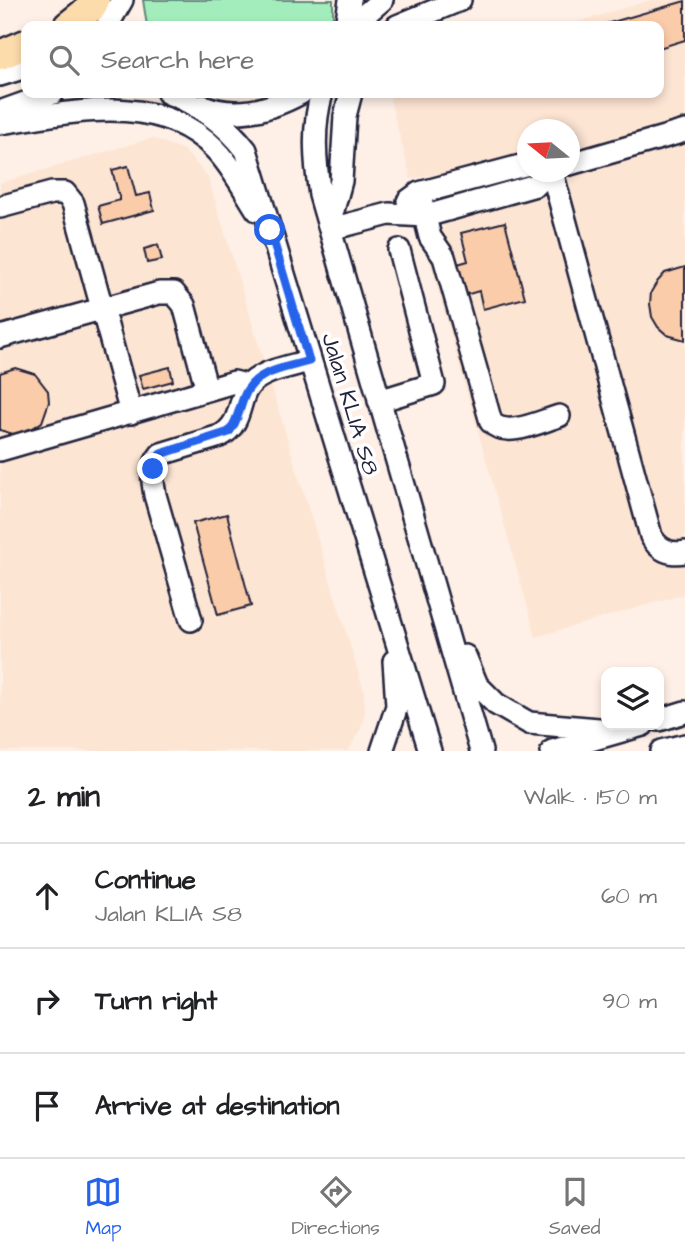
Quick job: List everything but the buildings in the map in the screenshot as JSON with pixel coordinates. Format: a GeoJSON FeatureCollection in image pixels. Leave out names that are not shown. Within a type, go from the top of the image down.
{"type":"FeatureCollection","features":[{"type":"Feature","properties":{"kind":"main road"},"geometry":{"type":"LineString","coordinates":[[74,21],[92,7],[95,0]]}},
{"type":"Feature","properties":{"kind":"main road"},"geometry":{"type":"LineString","coordinates":[[0,55],[21,46]]}},
{"type":"Feature","properties":{"kind":"street"},"geometry":{"type":"LineString","coordinates":[[110,21],[124,0]]}},
{"type":"Feature","properties":{"kind":"street"},"geometry":{"type":"LineString","coordinates":[[124,0],[129,21]]}},
{"type":"Feature","properties":{"kind":"street"},"geometry":{"type":"LineString","coordinates":[[347,21],[350,0]]}},
{"type":"Feature","properties":{"kind":"street"},"geometry":{"type":"LineString","coordinates":[[360,21],[382,0]]}},
{"type":"Feature","properties":{"kind":"street"},"geometry":{"type":"LineString","coordinates":[[409,21],[460,0]]}},
{"type":"Feature","properties":{"kind":"street"},"geometry":{"type":"LineString","coordinates":[[0,75],[21,69]]}},
{"type":"Feature","properties":{"kind":"street"},"geometry":{"type":"LineString","coordinates":[[0,112],[38,98]]}},
{"type":"Feature","properties":{"kind":"street","name":"Jalan KLIA S8"},"geometry":{"type":"LineString","coordinates":[[181,98],[215,117],[246,150],[430,751]]}},
{"type":"Feature","properties":{"kind":"street"},"geometry":{"type":"LineString","coordinates":[[184,98],[215,110],[247,113],[279,105],[292,98]]}},
{"type":"Feature","properties":{"kind":"street","name":"Jalan KLIA S8"},"geometry":{"type":"LineString","coordinates":[[321,98],[316,132],[315,166],[424,561],[481,751]]}},
{"type":"Feature","properties":{"kind":"street"},"geometry":{"type":"LineString","coordinates":[[350,98],[345,116],[341,181],[330,227],[389,214],[426,216],[539,182]]}},
{"type":"Feature","properties":{"kind":"street"},"geometry":{"type":"LineString","coordinates":[[0,123],[92,109],[139,112],[183,125],[214,148],[229,166],[270,230]]}},
{"type":"Feature","properties":{"kind":"street"},"geometry":{"type":"LineString","coordinates":[[580,161],[685,131]]}},
{"type":"Feature","properties":{"kind":"street"},"geometry":{"type":"LineString","coordinates":[[389,214],[419,193],[517,167]]}},
{"type":"Feature","properties":{"kind":"street"},"geometry":{"type":"LineString","coordinates":[[553,182],[651,536],[655,544],[663,550],[671,553],[685,552]]}},
{"type":"Feature","properties":{"kind":"street"},"geometry":{"type":"LineString","coordinates":[[0,207],[52,192],[65,194],[69,198],[103,308],[131,413]]}},
{"type":"Feature","properties":{"kind":"street"},"geometry":{"type":"LineString","coordinates":[[419,193],[430,237],[444,257],[491,422],[495,427],[509,430],[559,416]]}},
{"type":"Feature","properties":{"kind":"street"},"geometry":{"type":"LineString","coordinates":[[379,401],[435,384],[399,250]]}},
{"type":"Feature","properties":{"kind":"street"},"geometry":{"type":"LineString","coordinates":[[0,337],[159,293],[174,293],[184,305],[207,390]]}},
{"type":"Feature","properties":{"kind":"street"},"geometry":{"type":"LineString","coordinates":[[191,620],[155,495],[152,478],[155,461],[161,454],[229,432],[235,425],[249,386],[268,373],[309,361]]}},
{"type":"Feature","properties":{"kind":"street"},"geometry":{"type":"LineString","coordinates":[[0,450],[234,382],[249,386]]}},
{"type":"Feature","properties":{"kind":"street"},"geometry":{"type":"LineString","coordinates":[[424,561],[477,685],[496,704],[529,723],[622,731]]}},
{"type":"Feature","properties":{"kind":"street"},"geometry":{"type":"LineString","coordinates":[[382,751],[397,706],[393,628]]}},
{"type":"Feature","properties":{"kind":"street"},"geometry":{"type":"LineString","coordinates":[[664,718],[685,712]]}},
{"type":"Feature","properties":{"kind":"street"},"geometry":{"type":"LineString","coordinates":[[552,751],[626,730]]}},
{"type":"Feature","properties":{"kind":"street"},"geometry":{"type":"LineString","coordinates":[[662,751],[685,745]]}},
{"type":"Feature","properties":{"kind":"shaded area"},"geometry":{"type":"Polygon","coordinates":[[[651,0],[685,0],[685,594],[536,637],[422,233],[444,228],[429,175],[411,179],[391,98],[664,98],[664,21],[581,21],[651,0]]]}},
{"type":"Feature","properties":{"kind":"shaded area"},"geometry":{"type":"Polygon","coordinates":[[[152,138],[184,150],[208,177],[364,691],[365,713],[361,728],[348,751],[0,751],[0,183],[152,138]]]}},
{"type":"Feature","properties":{"kind":"green space"},"geometry":{"type":"Polygon","coordinates":[[[143,0],[333,0],[332,21],[146,21],[143,0]]]}},
{"type":"Feature","properties":{"kind":"route"},"geometry":{"type":"LineString","coordinates":[[153,469],[161,454],[229,432],[235,425],[244,395],[256,380],[268,373],[309,361],[270,230]]}}]}
